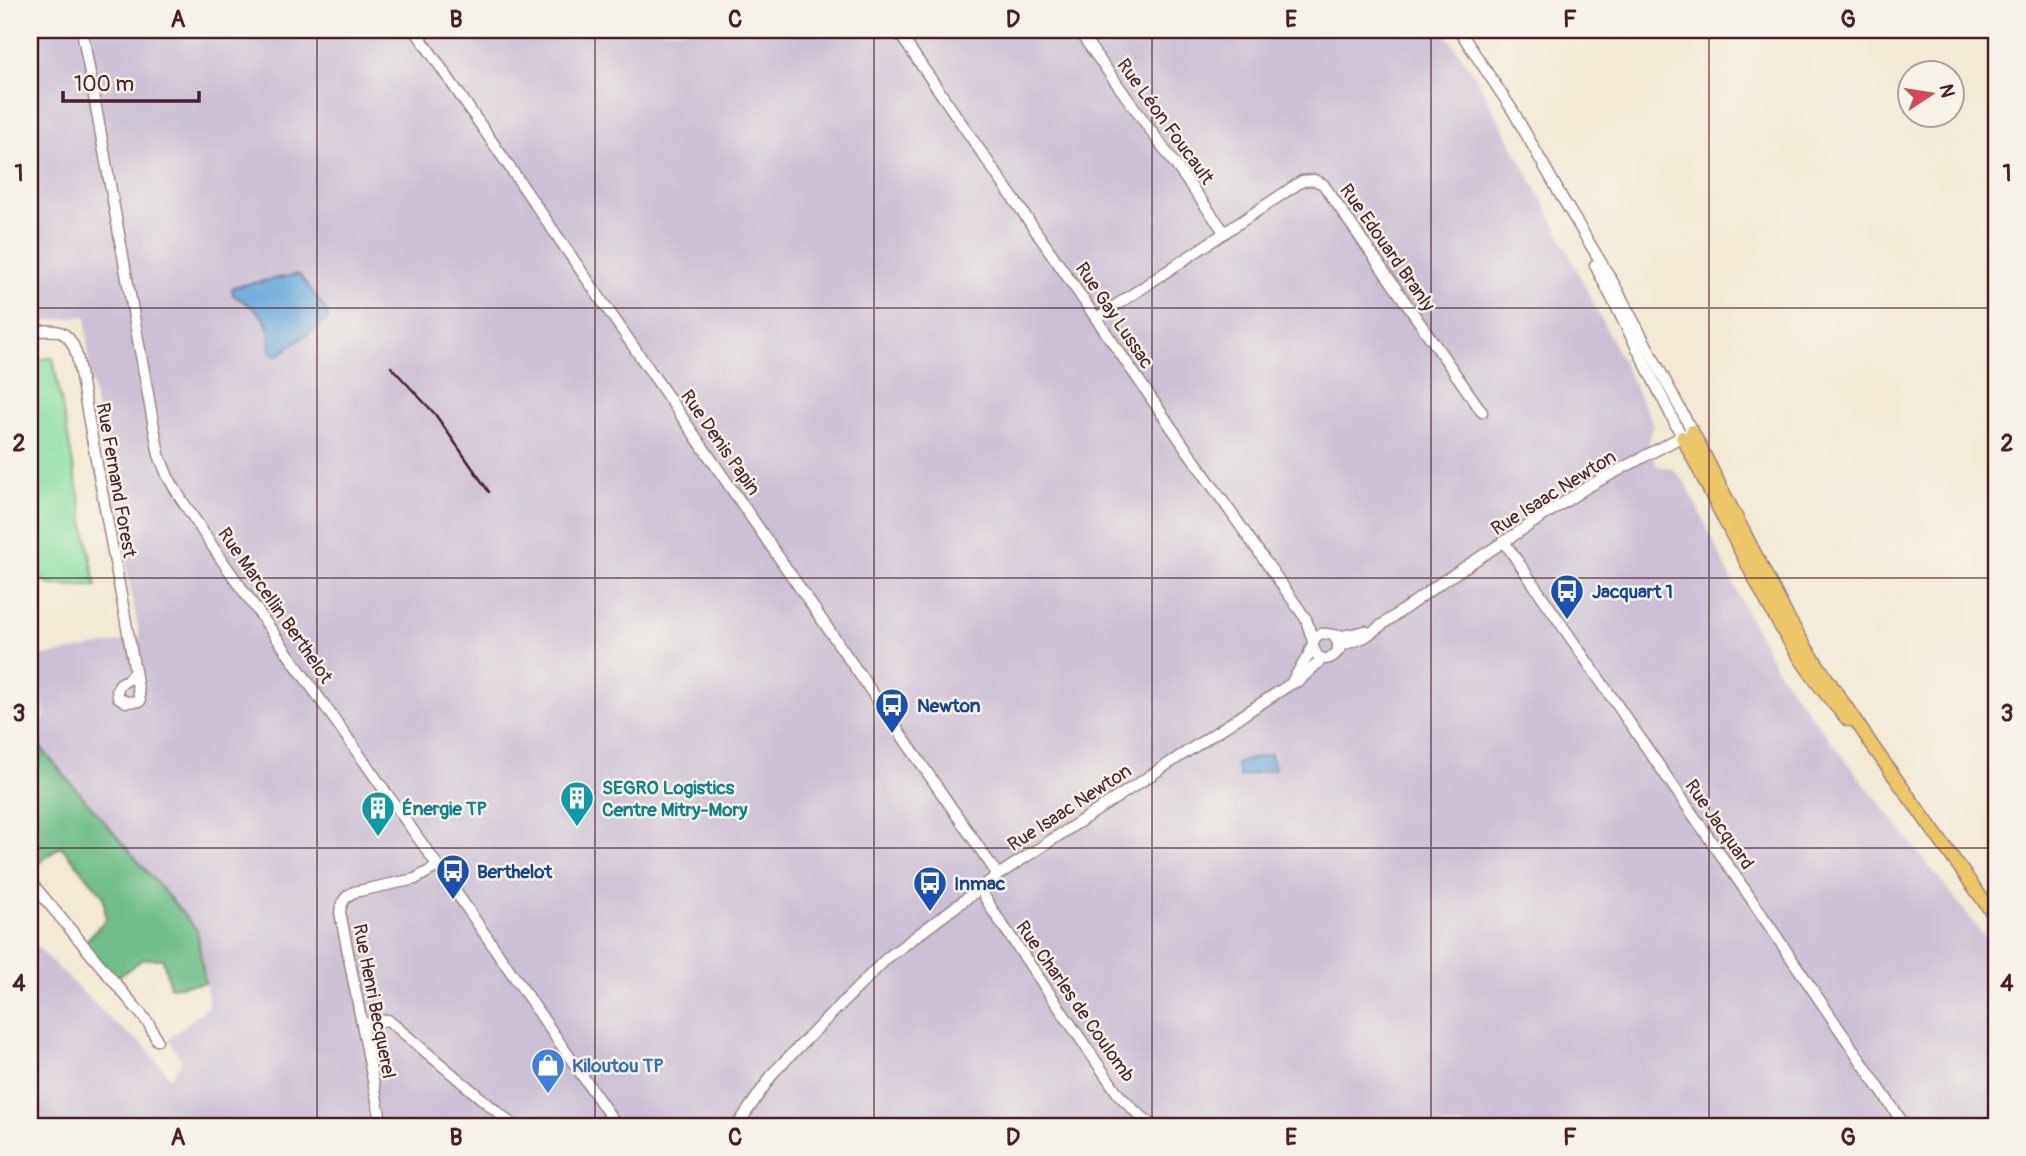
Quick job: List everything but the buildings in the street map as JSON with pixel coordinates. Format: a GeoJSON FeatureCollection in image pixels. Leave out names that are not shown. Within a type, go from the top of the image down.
{"type":"FeatureCollection","features":[{"type":"Feature","properties":{"kind":"main road"},"geometry":{"type":"LineString","coordinates":[[1687,434],[1767,603],[1796,654],[1824,694],[1876,751],[1996,918]]}},
{"type":"Feature","properties":{"kind":"street","name":"Rue Marcellin Berthelot"},"geometry":{"type":"LineString","coordinates":[[82,30],[159,455],[168,477],[215,549],[617,1126]]}},
{"type":"Feature","properties":{"kind":"street","name":"Rue Denis Papin"},"geometry":{"type":"LineString","coordinates":[[415,30],[998,875]]}},
{"type":"Feature","properties":{"kind":"street","name":"Rue Gay Lussac"},"geometry":{"type":"LineString","coordinates":[[897,30],[1306,619],[1328,634]]}},
{"type":"Feature","properties":{"kind":"street","name":"Rue Léon Foucault"},"geometry":{"type":"LineString","coordinates":[[1078,30],[1225,233]]}},
{"type":"Feature","properties":{"kind":"street"},"geometry":{"type":"LineString","coordinates":[[1459,30],[1513,111],[1687,434]]}},
{"type":"Feature","properties":{"kind":"street","name":"Rue Edouard Branly"},"geometry":{"type":"LineString","coordinates":[[1097,318],[1302,181],[1314,180],[1323,184],[1482,412]]}},
{"type":"Feature","properties":{"kind":"street","name":"Rue Fernand Forest"},"geometry":{"type":"LineString","coordinates":[[30,332],[58,331],[66,335],[75,348],[135,671]]}},
{"type":"Feature","properties":{"kind":"street","name":"Rue Isaac Newton"},"geometry":{"type":"LineString","coordinates":[[1338,651],[1343,645],[1365,637],[1589,486],[1687,434]]}},
{"type":"Feature","properties":{"kind":"street","name":"Rue Jacquard"},"geometry":{"type":"LineString","coordinates":[[1504,542],[1905,1126]]}},
{"type":"Feature","properties":{"kind":"street","name":"Rue Gay Lussac"},"geometry":{"type":"LineString","coordinates":[[1306,619],[1312,644]]}},
{"type":"Feature","properties":{"kind":"street","name":"Rue Isaac Newton"},"geometry":{"type":"LineString","coordinates":[[1328,634],[1342,636],[1375,628]]}},
{"type":"Feature","properties":{"kind":"street"},"geometry":{"type":"LineString","coordinates":[[1328,634],[1338,642],[1338,651],[1331,658],[1322,659],[1315,655],[1312,644],[1316,636],[1328,634]]}},
{"type":"Feature","properties":{"kind":"street","name":"Rue Isaac Newton"},"geometry":{"type":"LineString","coordinates":[[1289,685],[1312,644]]}},
{"type":"Feature","properties":{"kind":"street","name":"Rue Isaac Newton"},"geometry":{"type":"LineString","coordinates":[[737,1126],[774,1072],[887,958],[979,887],[1300,680],[1322,659]]}},
{"type":"Feature","properties":{"kind":"street","name":"Rue Henri Becquerel"},"geometry":{"type":"LineString","coordinates":[[382,1126],[341,906],[348,895],[354,892],[415,879],[438,866]]}},
{"type":"Feature","properties":{"kind":"street"},"geometry":{"type":"LineString","coordinates":[[30,881],[149,1024],[157,1040]]}},
{"type":"Feature","properties":{"kind":"street","name":"Rue Charles de Coulomb"},"geometry":{"type":"LineString","coordinates":[[979,887],[1119,1095],[1154,1126]]}},
{"type":"Feature","properties":{"kind":"street"},"geometry":{"type":"LineString","coordinates":[[363,1024],[388,1020],[514,1126]]}},
{"type":"Feature","properties":{"kind":"shaded area"},"geometry":{"type":"Polygon","coordinates":[[[30,30],[1443,30],[1474,74],[1549,213],[1653,424],[1648,444],[1657,466],[1672,468],[1687,485],[1750,619],[1779,672],[1996,951],[1996,1126],[30,1126],[30,940],[114,1023],[146,1047],[170,1078],[182,1060],[168,1039],[209,1006],[197,930],[30,735],[30,727],[45,719],[35,658],[140,638],[89,367],[86,316],[30,323],[30,30]]]}},
{"type":"Feature","properties":{"kind":"green space"},"geometry":{"type":"Polygon","coordinates":[[[53,358],[96,586],[49,585],[30,569],[30,360],[53,358]]]}},
{"type":"Feature","properties":{"kind":"green space"},"geometry":{"type":"Polygon","coordinates":[[[30,735],[197,930],[205,983],[170,987],[163,959],[143,959],[115,979],[84,943],[106,919],[103,895],[61,846],[30,870],[30,840],[37,814],[30,813],[30,735]]]}},
{"type":"Feature","properties":{"kind":"water"},"geometry":{"type":"Polygon","coordinates":[[[299,274],[327,312],[328,319],[274,356],[270,351],[267,324],[255,309],[233,295],[232,289],[299,274]]]}},
{"type":"Feature","properties":{"kind":"water"},"geometry":{"type":"Polygon","coordinates":[[[1271,754],[1275,769],[1239,777],[1236,763],[1271,754]]]}},
{"type":"Feature","properties":{"kind":"railway"},"geometry":{"type":"LineString","coordinates":[[391,367],[435,414],[489,492]]}},
{"type":"Feature","properties":{"kind":"place","name":"Jacquart 1"},"geometry":{"type":"Point","coordinates":[1567,621]}},
{"type":"Feature","properties":{"kind":"place","name":"Newton"},"geometry":{"type":"Point","coordinates":[892,735]}},
{"type":"Feature","properties":{"kind":"place","name":"SEGRO Logistics Centre Mitry-Mory"},"geometry":{"type":"Point","coordinates":[577,828]}},
{"type":"Feature","properties":{"kind":"place","name":"Énergie TP"},"geometry":{"type":"Point","coordinates":[378,838]}},
{"type":"Feature","properties":{"kind":"place","name":"Berthelot"},"geometry":{"type":"Point","coordinates":[453,901]}},
{"type":"Feature","properties":{"kind":"place","name":"Inmac"},"geometry":{"type":"Point","coordinates":[930,913]}},
{"type":"Feature","properties":{"kind":"place","name":"Kiloutou TP"},"geometry":{"type":"Point","coordinates":[548,1095]}}]}
